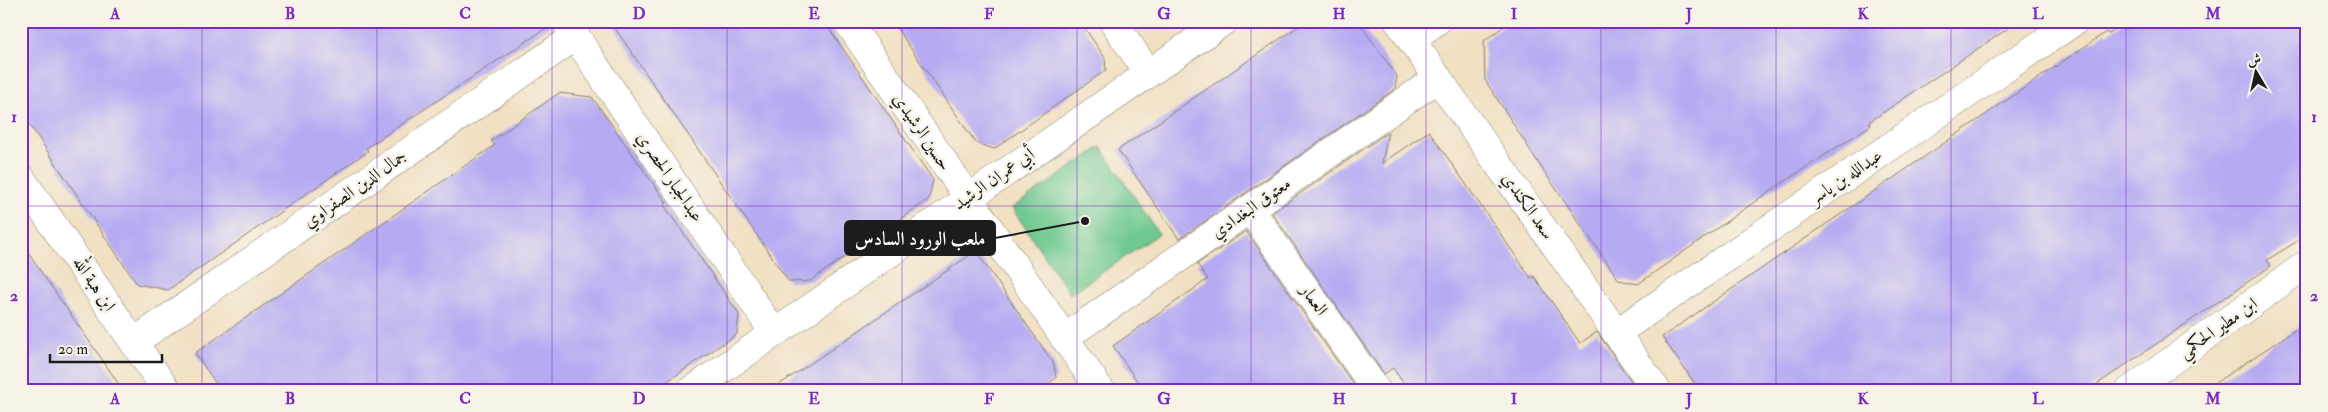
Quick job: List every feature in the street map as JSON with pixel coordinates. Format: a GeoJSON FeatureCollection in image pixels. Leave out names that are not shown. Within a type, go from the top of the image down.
{"type":"FeatureCollection","features":[{"type":"Feature","properties":{"kind":"street","name":"حسين الرشيدي"},"geometry":{"type":"LineString","coordinates":[[847,21],[1101,391]]}},
{"type":"Feature","properties":{"kind":"street"},"geometry":{"type":"LineString","coordinates":[[1113,21],[1148,73]]}},
{"type":"Feature","properties":{"kind":"street","name":"أبي عمران الرشيد"},"geometry":{"type":"LineString","coordinates":[[691,391],[1224,21]]}},
{"type":"Feature","properties":{"kind":"street"},"geometry":{"type":"LineString","coordinates":[[1405,30],[1437,21]]}},
{"type":"Feature","properties":{"kind":"street","name":"عبدالله بن ياسر"},"geometry":{"type":"LineString","coordinates":[[1616,333],[2075,21]]}},
{"type":"Feature","properties":{"kind":"street","name":"عبدالجبار الحصري"},"geometry":{"type":"LineString","coordinates":[[570,29],[774,333]]}},
{"type":"Feature","properties":{"kind":"street","name":"جمال الدين الصفراوي"},"geometry":{"type":"LineString","coordinates":[[134,342],[570,29]]}},
{"type":"Feature","properties":{"kind":"street","name":"سعد الكندي"},"geometry":{"type":"LineString","coordinates":[[1405,30],[1657,391]]}},
{"type":"Feature","properties":{"kind":"street","name":"معتوق البغدادي"},"geometry":{"type":"LineString","coordinates":[[1064,338],[1438,78]]}},
{"type":"Feature","properties":{"kind":"street","name":"ابن هبة الله"},"geometry":{"type":"LineString","coordinates":[[21,178],[168,391]]}},
{"type":"Feature","properties":{"kind":"street","name":"العمار"},"geometry":{"type":"LineString","coordinates":[[1250,209],[1377,391]]}},
{"type":"Feature","properties":{"kind":"street","name":"ابن مطير الحكمي"},"geometry":{"type":"LineString","coordinates":[[2129,391],[2307,264]]}},
{"type":"Feature","properties":{"kind":"green space"},"geometry":{"type":"Polygon","coordinates":[[[1101,147],[1159,234],[1070,294],[1012,208],[1101,147]]]}},
{"type":"Feature","properties":{"kind":"building"},"geometry":{"type":"Polygon","coordinates":[[[36,21],[551,21],[551,25],[366,148],[368,151],[168,290],[137,284],[21,112],[21,31],[36,21]]]}},
{"type":"Feature","properties":{"kind":"building"},"geometry":{"type":"Polygon","coordinates":[[[610,21],[824,21],[933,180],[929,199],[810,281],[789,282],[610,21]]]}},
{"type":"Feature","properties":{"kind":"building"},"geometry":{"type":"Polygon","coordinates":[[[892,21],[1080,21],[1105,58],[1106,70],[994,149],[976,143],[892,21]]]}},
{"type":"Feature","properties":{"kind":"building"},"geometry":{"type":"Polygon","coordinates":[[[1306,21],[1358,21],[1397,76],[1395,89],[1179,239],[1118,150],[1306,21]]]}},
{"type":"Feature","properties":{"kind":"building"},"geometry":{"type":"Polygon","coordinates":[[[1511,21],[2019,21],[1869,122],[1871,125],[1767,193],[1638,284],[1619,280],[1543,170],[1485,80],[1484,41],[1511,21]]]}},
{"type":"Feature","properties":{"kind":"building"},"geometry":{"type":"Polygon","coordinates":[[[2127,21],[2307,21],[2307,235],[2267,260],[2271,266],[2087,391],[1700,391],[1662,337],[2106,32],[2108,34],[2127,21]]]}},
{"type":"Feature","properties":{"kind":"building"},"geometry":{"type":"Polygon","coordinates":[[[559,93],[592,97],[667,203],[664,205],[739,314],[737,334],[653,391],[221,391],[195,353],[495,145],[491,141],[559,93]]]}},
{"type":"Feature","properties":{"kind":"building"},"geometry":{"type":"Polygon","coordinates":[[[1429,131],[1531,278],[1534,276],[1580,343],[1597,332],[1638,391],[1409,391],[1393,368],[1384,374],[1272,213],[1388,132],[1382,163],[1429,131]]]}},
{"type":"Feature","properties":{"kind":"building"},"geometry":{"type":"Polygon","coordinates":[[[1246,231],[1358,391],[1144,391],[1113,346],[1208,279],[1197,264],[1246,231]]]}},
{"type":"Feature","properties":{"kind":"building"},"geometry":{"type":"Polygon","coordinates":[[[21,243],[112,374],[123,391],[21,391],[21,243]]]}},
{"type":"Feature","properties":{"kind":"building"},"geometry":{"type":"Polygon","coordinates":[[[976,251],[1054,364],[1056,378],[1039,391],[770,391],[976,251]]]}},
{"type":"Feature","properties":{"kind":"building"},"geometry":{"type":"Polygon","coordinates":[[[2307,322],[2307,391],[2203,391],[2307,322]]]}},
{"type":"Feature","properties":{"kind":"place","name":"ملعب الورود السادس"},"geometry":{"type":"Point","coordinates":[1085,221]}}]}
